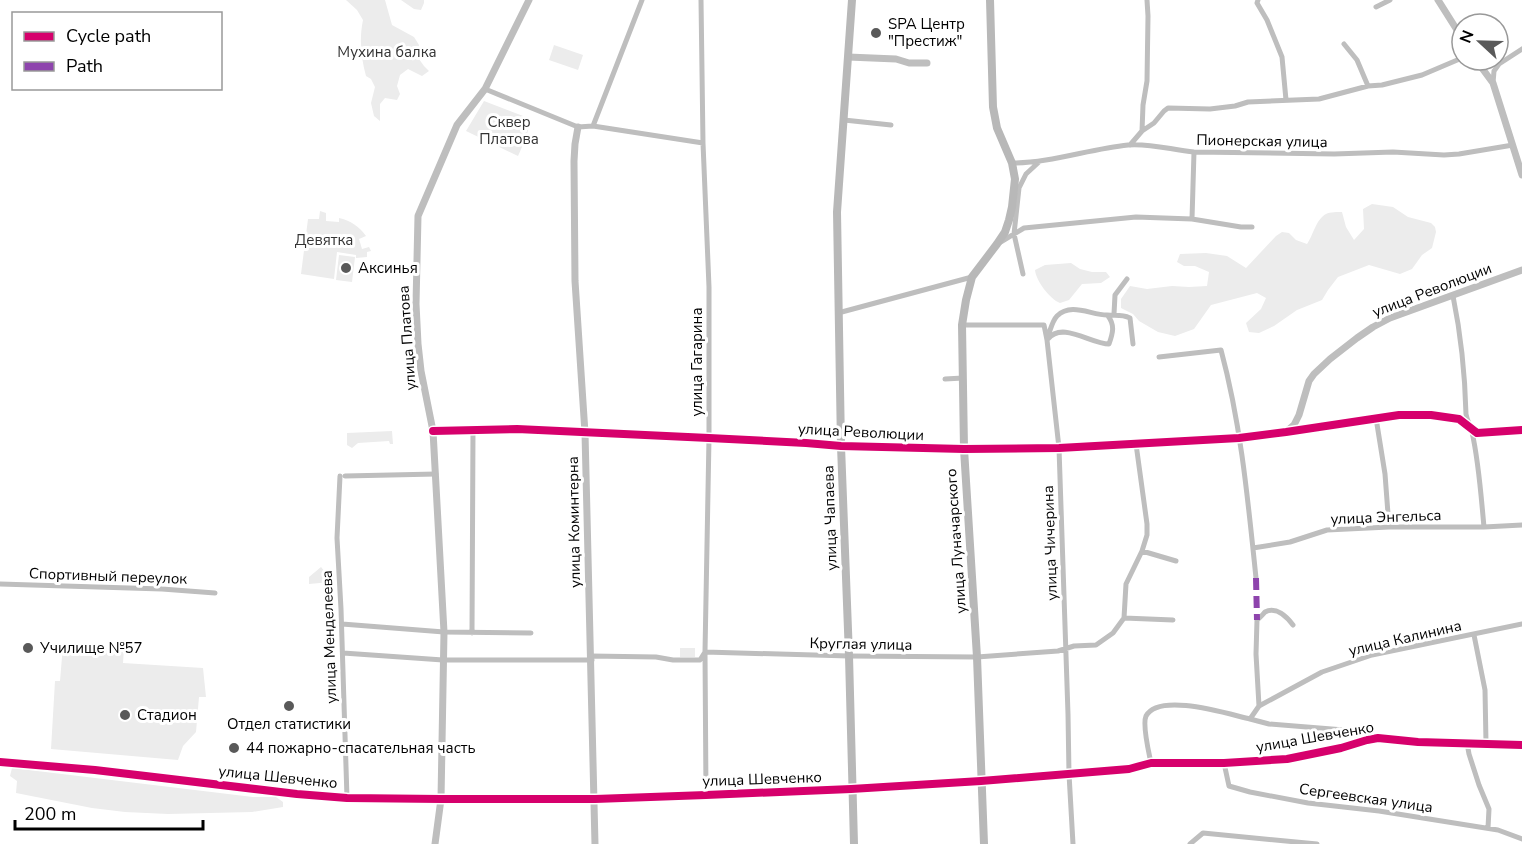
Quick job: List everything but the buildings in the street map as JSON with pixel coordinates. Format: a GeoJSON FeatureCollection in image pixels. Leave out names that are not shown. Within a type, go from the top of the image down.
{"type":"FeatureCollection","features":[{"type":"Feature","properties":{"kind":"main road","name":"улица Чапаева"},"geometry":{"type":"LineString","coordinates":[[852,0],[837,212],[841,446],[854,844]]}},
{"type":"Feature","properties":{"kind":"main road","name":"улица Луначарского"},"geometry":{"type":"LineString","coordinates":[[984,844],[977,657],[964,449],[962,325],[972,277],[997,244],[1007,226],[1012,207],[1014,179],[1012,163],[997,128],[993,107],[990,0]]}},
{"type":"Feature","properties":{"kind":"street","name":"улица Платова"},"geometry":{"type":"LineString","coordinates":[[435,844],[441,799],[444,632],[434,431],[422,381],[418,344],[416,304],[418,216],[457,125],[485,89],[529,0]]}},
{"type":"Feature","properties":{"kind":"street"},"geometry":{"type":"LineString","coordinates":[[592,126],[642,0]]}},
{"type":"Feature","properties":{"kind":"street","name":"улица Гагарина"},"geometry":{"type":"LineString","coordinates":[[701,0],[703,143],[709,287],[705,652],[706,795]]}},
{"type":"Feature","properties":{"kind":"street"},"geometry":{"type":"LineString","coordinates":[[1142,131],[1147,81],[1147,0]]}},
{"type":"Feature","properties":{"kind":"street"},"geometry":{"type":"LineString","coordinates":[[1258,0],[1257,3],[1267,20],[1282,57],[1286,100]]}},
{"type":"Feature","properties":{"kind":"street"},"geometry":{"type":"LineString","coordinates":[[1376,7],[1390,0]]}},
{"type":"Feature","properties":{"kind":"street"},"geometry":{"type":"LineString","coordinates":[[1438,0],[1450,19]]}},
{"type":"Feature","properties":{"kind":"street"},"geometry":{"type":"LineString","coordinates":[[1344,44],[1358,60],[1368,86]]}},
{"type":"Feature","properties":{"kind":"street"},"geometry":{"type":"LineString","coordinates":[[1493,83],[1494,71],[1499,64],[1522,49]]}},
{"type":"Feature","properties":{"kind":"street"},"geometry":{"type":"LineString","coordinates":[[849,57],[927,63]]}},
{"type":"Feature","properties":{"kind":"street"},"geometry":{"type":"LineString","coordinates":[[1130,145],[1168,108],[1210,109],[1248,102],[1319,99],[1422,75],[1450,63]]}},
{"type":"Feature","properties":{"kind":"street"},"geometry":{"type":"LineString","coordinates":[[1485,72],[1493,83],[1522,175]]}},
{"type":"Feature","properties":{"kind":"street"},"geometry":{"type":"LineString","coordinates":[[485,89],[578,127],[592,126],[703,143]]}},
{"type":"Feature","properties":{"kind":"street"},"geometry":{"type":"LineString","coordinates":[[844,120],[891,125]]}},
{"type":"Feature","properties":{"kind":"street","name":"улица Коминтерна"},"geometry":{"type":"LineString","coordinates":[[578,127],[574,162],[575,281],[585,433],[595,844]]}},
{"type":"Feature","properties":{"kind":"street","name":"Пионерская улица"},"geometry":{"type":"LineString","coordinates":[[1012,163],[1039,162],[1130,145],[1194,152],[1334,154],[1393,152],[1444,155],[1513,145]]}},
{"type":"Feature","properties":{"kind":"street"},"geometry":{"type":"LineString","coordinates":[[1192,219],[1194,152]]}},
{"type":"Feature","properties":{"kind":"street"},"geometry":{"type":"LineString","coordinates":[[1023,274],[1014,234],[1019,188],[1026,174],[1039,162]]}},
{"type":"Feature","properties":{"kind":"street"},"geometry":{"type":"LineString","coordinates":[[997,244],[1024,228],[1136,217],[1192,219],[1252,227]]}},
{"type":"Feature","properties":{"kind":"street","name":"улица Революции"},"geometry":{"type":"LineString","coordinates":[[434,431],[517,429],[841,446],[964,449],[1136,444],[1239,438],[1286,432],[1294,425],[1299,415],[1309,381],[1330,359],[1373,327],[1390,318],[1522,270]]}},
{"type":"Feature","properties":{"kind":"street"},"geometry":{"type":"LineString","coordinates":[[838,313],[972,277]]}},
{"type":"Feature","properties":{"kind":"street"},"geometry":{"type":"LineString","coordinates":[[1047,340],[1052,334],[1060,332],[1078,334],[1101,344],[1109,344],[1113,333],[1111,315],[1115,295],[1127,279]]}},
{"type":"Feature","properties":{"kind":"street"},"geometry":{"type":"LineString","coordinates":[[1453,296],[1460,339],[1466,414],[1472,429],[1485,527]]}},
{"type":"Feature","properties":{"kind":"street"},"geometry":{"type":"LineString","coordinates":[[1047,340],[1056,317],[1066,311],[1078,310],[1130,318],[1133,344]]}},
{"type":"Feature","properties":{"kind":"street"},"geometry":{"type":"LineString","coordinates":[[962,325],[1044,324],[1047,340]]}},
{"type":"Feature","properties":{"kind":"street","name":"улица Чичерина"},"geometry":{"type":"LineString","coordinates":[[1047,340],[1059,448],[1073,844]]}},
{"type":"Feature","properties":{"kind":"street"},"geometry":{"type":"LineString","coordinates":[[1159,357],[1221,350],[1233,398],[1256,578]]}},
{"type":"Feature","properties":{"kind":"street"},"geometry":{"type":"LineString","coordinates":[[945,379],[963,378]]}},
{"type":"Feature","properties":{"kind":"street"},"geometry":{"type":"LineString","coordinates":[[1286,432],[1399,415],[1431,415],[1459,419],[1478,433],[1522,430]]}},
{"type":"Feature","properties":{"kind":"street"},"geometry":{"type":"LineString","coordinates":[[1376,418],[1385,474],[1389,527]]}},
{"type":"Feature","properties":{"kind":"street"},"geometry":{"type":"LineString","coordinates":[[472,633],[473,430]]}},
{"type":"Feature","properties":{"kind":"street"},"geometry":{"type":"LineString","coordinates":[[1136,444],[1147,535],[1126,584],[1124,618],[1173,620]]}},
{"type":"Feature","properties":{"kind":"street","name":"улица Менделеева"},"geometry":{"type":"LineString","coordinates":[[347,798],[337,538],[343,476],[436,474]]}},
{"type":"Feature","properties":{"kind":"street","name":"улица Энгельса"},"geometry":{"type":"LineString","coordinates":[[1253,548],[1290,542],[1327,530],[1522,525]]}},
{"type":"Feature","properties":{"kind":"street"},"geometry":{"type":"LineString","coordinates":[[1142,551],[1176,561]]}},
{"type":"Feature","properties":{"kind":"street","name":"Спортивный переулок"},"geometry":{"type":"LineString","coordinates":[[0,585],[162,589],[215,593]]}},
{"type":"Feature","properties":{"kind":"street"},"geometry":{"type":"LineString","coordinates":[[1259,706],[1257,620],[1265,612],[1272,611],[1285,614],[1293,625]]}},
{"type":"Feature","properties":{"kind":"street","name":"Круглая улица"},"geometry":{"type":"LineString","coordinates":[[343,653],[443,660],[656,657],[673,660],[700,660],[705,652],[977,657],[1058,651],[1074,646],[1096,645],[1113,633],[1124,618]]}},
{"type":"Feature","properties":{"kind":"street"},"geometry":{"type":"LineString","coordinates":[[342,624],[444,632],[531,633]]}},
{"type":"Feature","properties":{"kind":"street","name":"улица Калинина"},"geometry":{"type":"LineString","coordinates":[[1250,719],[1259,706],[1322,672],[1372,655],[1522,624]]}},
{"type":"Feature","properties":{"kind":"street"},"geometry":{"type":"LineString","coordinates":[[1474,635],[1485,690],[1486,743]]}},
{"type":"Feature","properties":{"kind":"street"},"geometry":{"type":"LineString","coordinates":[[1151,763],[1145,723],[1146,716],[1158,706],[1182,704],[1250,719]]}},
{"type":"Feature","properties":{"kind":"street","name":"улица Шевченко"},"geometry":{"type":"LineString","coordinates":[[1250,719],[1269,724],[1344,730],[1367,740]]}},
{"type":"Feature","properties":{"kind":"street","name":"улица Шевченко"},"geometry":{"type":"LineString","coordinates":[[0,762],[95,770],[347,798],[595,799],[851,789],[1069,774],[1129,768],[1151,763],[1224,763],[1287,759],[1378,738],[1418,742],[1522,744]]}},
{"type":"Feature","properties":{"kind":"street"},"geometry":{"type":"LineString","coordinates":[[1467,743],[1479,785],[1489,808],[1488,828]]}},
{"type":"Feature","properties":{"kind":"street","name":"Сергеевская улица"},"geometry":{"type":"LineString","coordinates":[[1224,763],[1230,786],[1250,792],[1308,803],[1488,828],[1522,839]]}},
{"type":"Feature","properties":{"kind":"street"},"geometry":{"type":"LineString","coordinates":[[1190,844],[1203,833],[1317,844]]}},
{"type":"Feature","properties":{"kind":"green space","name":"Мухина балка"},"geometry":{"type":"Polygon","coordinates":[[[346,0],[385,0],[392,25],[414,37],[419,45],[419,59],[429,71],[422,76],[408,69],[400,75],[397,86],[400,94],[397,100],[385,98],[380,104],[380,121],[374,116],[371,103],[375,87],[371,79],[366,76],[363,62],[361,41],[363,20],[357,10],[346,0]]]}},
{"type":"Feature","properties":{"kind":"green space","name":"Мухина балка"},"geometry":{"type":"Polygon","coordinates":[[[401,0],[424,0],[424,3],[421,10],[414,9],[401,0]]]}},
{"type":"Feature","properties":{"kind":"green space"},"geometry":{"type":"Polygon","coordinates":[[[554,45],[583,55],[578,70],[549,60],[554,45]]]}},
{"type":"Feature","properties":{"kind":"green space","name":"Сквер Платова"},"geometry":{"type":"Polygon","coordinates":[[[484,101],[531,119],[518,156],[466,131],[484,101]]]}},
{"type":"Feature","properties":{"kind":"green space"},"geometry":{"type":"Polygon","coordinates":[[[1372,204],[1393,207],[1408,217],[1431,223],[1435,227],[1432,248],[1422,255],[1412,269],[1400,274],[1369,265],[1338,277],[1322,300],[1297,310],[1259,333],[1249,332],[1246,323],[1261,309],[1266,298],[1257,293],[1211,305],[1194,329],[1175,336],[1158,332],[1121,308],[1121,299],[1130,286],[1147,289],[1207,286],[1209,272],[1177,262],[1180,254],[1206,253],[1227,256],[1246,268],[1282,232],[1289,233],[1296,240],[1307,244],[1323,216],[1334,212],[1342,212],[1346,227],[1354,240],[1364,229],[1363,209],[1372,204]]]}},
{"type":"Feature","properties":{"kind":"green space","name":"Девятка"},"geometry":{"type":"Polygon","coordinates":[[[320,211],[326,213],[326,221],[339,222],[339,218],[358,227],[366,236],[359,239],[362,249],[369,247],[371,251],[367,252],[367,257],[356,258],[356,255],[337,252],[334,279],[301,274],[308,219],[319,219],[320,211]]]}},
{"type":"Feature","properties":{"kind":"green space","name":"Аксинья"},"geometry":{"type":"Polygon","coordinates":[[[339,255],[355,257],[352,282],[336,280],[339,255]]]}},
{"type":"Feature","properties":{"kind":"green space"},"geometry":{"type":"Polygon","coordinates":[[[1071,263],[1080,269],[1106,272],[1110,277],[1101,283],[1082,284],[1069,300],[1060,303],[1044,289],[1035,270],[1045,265],[1071,263]]]}},
{"type":"Feature","properties":{"kind":"green space"},"geometry":{"type":"Polygon","coordinates":[[[392,431],[393,444],[389,441],[358,443],[352,448],[347,445],[347,433],[392,431]]]}},
{"type":"Feature","properties":{"kind":"green space"},"geometry":{"type":"Polygon","coordinates":[[[321,567],[331,582],[309,584],[309,577],[321,567]]]}},
{"type":"Feature","properties":{"kind":"green space","name":"Стадион"},"geometry":{"type":"Polygon","coordinates":[[[63,645],[124,648],[123,663],[203,668],[206,697],[199,697],[196,732],[183,746],[178,760],[51,749],[55,681],[60,681],[63,645]]]}},
{"type":"Feature","properties":{"kind":"green space"},"geometry":{"type":"Polygon","coordinates":[[[680,648],[695,648],[695,657],[680,657],[680,648]]]}},
{"type":"Feature","properties":{"kind":"green space"},"geometry":{"type":"Polygon","coordinates":[[[12,768],[253,797],[276,797],[283,802],[283,807],[252,812],[168,814],[92,808],[16,793],[17,781],[10,776],[12,768]]]}},
{"type":"Feature","properties":{"kind":"marked path"},"geometry":{"type":"LineString","coordinates":[[1256,578],[1257,620]]}},
{"type":"Feature","properties":{"kind":"cycle path"},"geometry":{"type":"LineString","coordinates":[[433,431],[517,429],[841,446],[964,449],[1059,448],[1239,438],[1399,415],[1431,415],[1459,419],[1477,433],[1522,430]]}},
{"type":"Feature","properties":{"kind":"cycle path"},"geometry":{"type":"LineString","coordinates":[[0,762],[95,770],[347,798],[595,799],[851,789],[1129,769],[1151,763],[1224,763],[1287,759],[1378,738],[1418,742],[1522,745]]}},
{"type":"Feature","properties":{"kind":"place","name":"SPA Центр \"Престиж\""},"geometry":{"type":"Point","coordinates":[876,33]}},
{"type":"Feature","properties":{"kind":"place","name":"Аксинья"},"geometry":{"type":"Point","coordinates":[346,268]}},
{"type":"Feature","properties":{"kind":"place","name":"Училище №57"},"geometry":{"type":"Point","coordinates":[28,648]}},
{"type":"Feature","properties":{"kind":"place","name":"Отдел статистики"},"geometry":{"type":"Point","coordinates":[289,706]}},
{"type":"Feature","properties":{"kind":"place","name":"Стадион"},"geometry":{"type":"Point","coordinates":[125,715]}},
{"type":"Feature","properties":{"kind":"place","name":"44 пожарно-спасательная часть"},"geometry":{"type":"Point","coordinates":[234,748]}}]}
